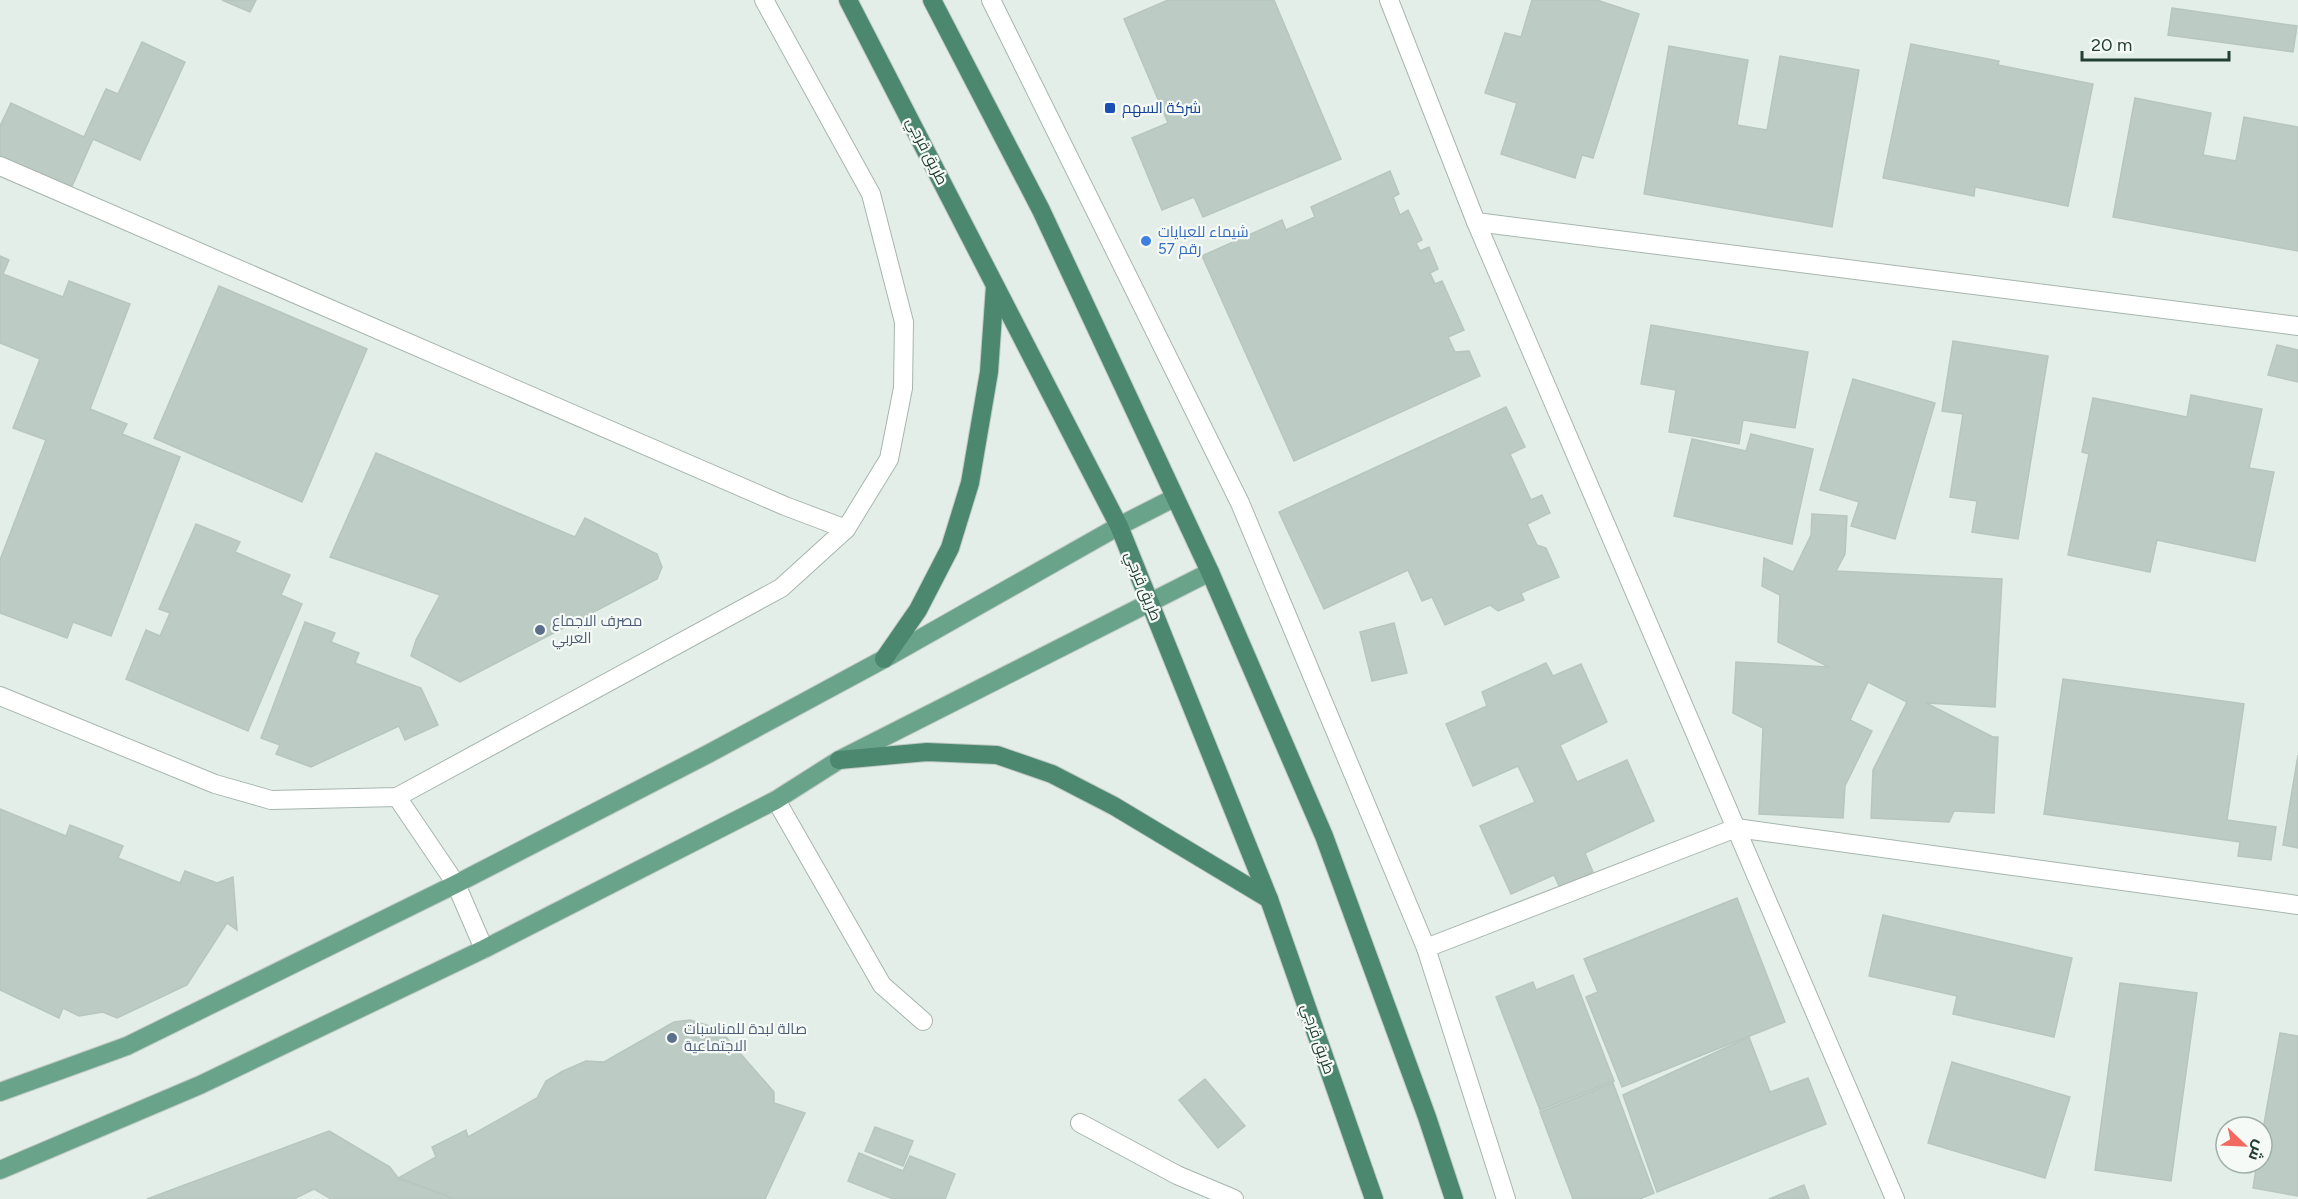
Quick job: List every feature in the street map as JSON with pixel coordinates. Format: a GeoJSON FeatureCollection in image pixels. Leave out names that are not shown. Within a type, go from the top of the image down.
{"type":"FeatureCollection","features":[{"type":"Feature","properties":{"kind":"highway","name":"طريق قرجي"},"geometry":{"type":"LineString","coordinates":[[848,0],[1119,526],[1269,899],[1374,1199]]}},
{"type":"Feature","properties":{"kind":"highway"},"geometry":{"type":"LineString","coordinates":[[932,0],[1041,210],[1210,572],[1324,836],[1454,1199]]}},
{"type":"Feature","properties":{"kind":"highway"},"geometry":{"type":"LineString","coordinates":[[884,659],[918,610],[950,548],[970,483],[989,372],[995,284]]}},
{"type":"Feature","properties":{"kind":"highway"},"geometry":{"type":"LineString","coordinates":[[839,760],[927,752],[997,755],[1053,774],[1104,801],[1269,899]]}},
{"type":"Feature","properties":{"kind":"main road"},"geometry":{"type":"LineString","coordinates":[[0,1092],[126,1046],[456,884],[708,754],[884,659],[1119,526],[1174,498]]}},
{"type":"Feature","properties":{"kind":"main road"},"geometry":{"type":"LineString","coordinates":[[0,1170],[200,1085],[484,949],[776,800],[839,760],[1210,572]]}},
{"type":"Feature","properties":{"kind":"street"},"geometry":{"type":"LineString","coordinates":[[0,696],[215,784],[272,800],[397,797],[782,588],[846,529],[889,459],[903,388],[904,322],[871,194],[764,0]]}},
{"type":"Feature","properties":{"kind":"street"},"geometry":{"type":"LineString","coordinates":[[991,0],[1240,503],[1426,948],[1506,1199]]}},
{"type":"Feature","properties":{"kind":"street"},"geometry":{"type":"LineString","coordinates":[[1389,0],[1476,222],[1895,1199]]}},
{"type":"Feature","properties":{"kind":"street"},"geometry":{"type":"LineString","coordinates":[[0,166],[785,506],[846,529]]}},
{"type":"Feature","properties":{"kind":"street"},"geometry":{"type":"LineString","coordinates":[[1476,222],[2298,326]]}},
{"type":"Feature","properties":{"kind":"street"},"geometry":{"type":"LineString","coordinates":[[397,797],[456,884],[484,949]]}},
{"type":"Feature","properties":{"kind":"street"},"geometry":{"type":"LineString","coordinates":[[776,800],[882,985],[923,1021]]}},
{"type":"Feature","properties":{"kind":"street"},"geometry":{"type":"LineString","coordinates":[[1426,948],[1736,828],[2298,905]]}},
{"type":"Feature","properties":{"kind":"street"},"geometry":{"type":"LineString","coordinates":[[1080,1123],[1177,1175],[1234,1199]]}},
{"type":"Feature","properties":{"kind":"building"},"geometry":{"type":"Polygon","coordinates":[[[222,0],[256,0],[250,12],[222,0]]]}},
{"type":"Feature","properties":{"kind":"building"},"geometry":{"type":"Polygon","coordinates":[[[1168,0],[1274,0],[1341,159],[1203,217],[1194,197],[1162,210],[1132,138],[1168,123],[1124,19],[1168,0]]]}},
{"type":"Feature","properties":{"kind":"building"},"geometry":{"type":"Polygon","coordinates":[[[1532,0],[1597,0],[1639,14],[1593,158],[1582,155],[1575,178],[1501,154],[1517,103],[1485,93],[1505,33],[1521,37],[1532,0]]]}},
{"type":"Feature","properties":{"kind":"building"},"geometry":{"type":"Polygon","coordinates":[[[2172,8],[2297,26],[2293,52],[2168,35],[2172,8]]]}},
{"type":"Feature","properties":{"kind":"building"},"geometry":{"type":"Polygon","coordinates":[[[142,42],[185,62],[140,160],[93,139],[70,191],[0,159],[0,126],[11,103],[84,137],[106,89],[118,94],[142,42]]]}},
{"type":"Feature","properties":{"kind":"building"},"geometry":{"type":"Polygon","coordinates":[[[1911,44],[1999,61],[1998,65],[2093,84],[2068,206],[1975,187],[1974,196],[1883,178],[1911,44]]]}},
{"type":"Feature","properties":{"kind":"building"},"geometry":{"type":"Polygon","coordinates":[[[1669,46],[1748,60],[1737,125],[1767,130],[1780,56],[1859,70],[1832,227],[1644,194],[1669,46]]]}},
{"type":"Feature","properties":{"kind":"building"},"geometry":{"type":"Polygon","coordinates":[[[2135,98],[2211,113],[2203,155],[2236,161],[2244,117],[2298,127],[2298,251],[2113,217],[2135,98]]]}},
{"type":"Feature","properties":{"kind":"building"},"geometry":{"type":"Polygon","coordinates":[[[1390,171],[1399,194],[1393,197],[1400,215],[1408,210],[1422,240],[1416,243],[1420,251],[1429,247],[1438,269],[1430,273],[1435,284],[1442,281],[1464,330],[1448,337],[1455,352],[1469,351],[1480,376],[1294,461],[1202,256],[1282,220],[1286,230],[1315,217],[1311,207],[1390,171]]]}},
{"type":"Feature","properties":{"kind":"building"},"geometry":{"type":"Polygon","coordinates":[[[0,256],[9,260],[3,274],[63,297],[69,281],[130,304],[90,409],[127,424],[122,434],[180,457],[111,636],[73,622],[67,638],[0,613],[0,560],[46,440],[13,428],[40,359],[0,343],[0,256]]]}},
{"type":"Feature","properties":{"kind":"building"},"geometry":{"type":"Polygon","coordinates":[[[219,286],[367,349],[302,502],[154,438],[219,286]]]}},
{"type":"Feature","properties":{"kind":"building"},"geometry":{"type":"Polygon","coordinates":[[[1651,325],[1808,352],[1795,428],[1743,420],[1739,444],[1669,432],[1676,390],[1641,384],[1651,325]]]}},
{"type":"Feature","properties":{"kind":"building"},"geometry":{"type":"Polygon","coordinates":[[[1953,341],[2048,356],[2018,539],[1972,532],[1977,501],[1950,497],[1963,414],[1942,411],[1953,341]]]}},
{"type":"Feature","properties":{"kind":"building"},"geometry":{"type":"Polygon","coordinates":[[[2277,345],[2298,350],[2298,382],[2268,375],[2277,345]]]}},
{"type":"Feature","properties":{"kind":"building"},"geometry":{"type":"Polygon","coordinates":[[[1853,379],[1935,403],[1895,539],[1851,526],[1859,502],[1820,490],[1853,379]]]}},
{"type":"Feature","properties":{"kind":"building"},"geometry":{"type":"Polygon","coordinates":[[[2191,395],[2262,409],[2249,468],[2274,472],[2255,561],[2157,540],[2150,572],[2068,555],[2089,454],[2082,452],[2093,398],[2187,417],[2191,395]]]}},
{"type":"Feature","properties":{"kind":"building"},"geometry":{"type":"Polygon","coordinates":[[[1506,407],[1525,447],[1510,454],[1531,500],[1542,495],[1550,513],[1527,524],[1537,545],[1546,548],[1559,577],[1521,593],[1524,600],[1498,611],[1490,605],[1445,625],[1432,597],[1422,601],[1408,570],[1324,609],[1279,512],[1506,407]]]}},
{"type":"Feature","properties":{"kind":"building"},"geometry":{"type":"Polygon","coordinates":[[[1751,434],[1813,449],[1792,544],[1674,516],[1692,439],[1746,451],[1751,434]]]}},
{"type":"Feature","properties":{"kind":"building"},"geometry":{"type":"Polygon","coordinates":[[[376,453],[575,537],[585,518],[657,554],[662,567],[657,579],[460,682],[411,656],[416,640],[440,595],[330,557],[376,453]]]}},
{"type":"Feature","properties":{"kind":"building"},"geometry":{"type":"Polygon","coordinates":[[[1812,514],[1847,516],[1845,554],[1836,571],[2002,579],[1995,707],[1926,703],[1993,737],[1998,737],[1994,813],[1954,811],[1949,822],[1871,818],[1873,770],[1907,702],[1868,682],[1850,720],[1872,731],[1845,786],[1843,818],[1759,814],[1763,728],[1733,713],[1736,662],[1829,667],[1778,642],[1780,595],[1762,586],[1764,558],[1793,572],[1811,535],[1812,514]]]}},
{"type":"Feature","properties":{"kind":"building"},"geometry":{"type":"Polygon","coordinates":[[[196,524],[240,542],[235,552],[290,575],[281,595],[302,604],[248,731],[126,679],[146,630],[160,636],[170,613],[159,609],[196,524]]]}},
{"type":"Feature","properties":{"kind":"building"},"geometry":{"type":"Polygon","coordinates":[[[305,622],[335,633],[331,642],[359,653],[355,663],[421,688],[438,725],[405,740],[399,726],[311,767],[276,754],[280,745],[261,738],[305,622]]]}},
{"type":"Feature","properties":{"kind":"building"},"geometry":{"type":"Polygon","coordinates":[[[1394,623],[1407,673],[1372,681],[1360,632],[1394,623]]]}},
{"type":"Feature","properties":{"kind":"building"},"geometry":{"type":"Polygon","coordinates":[[[1546,663],[1553,676],[1581,664],[1607,722],[1560,745],[1577,782],[1627,760],[1654,821],[1585,853],[1593,872],[1560,888],[1554,875],[1511,894],[1480,826],[1535,802],[1518,766],[1473,786],[1446,724],[1487,706],[1482,692],[1546,663]]]}},
{"type":"Feature","properties":{"kind":"building"},"geometry":{"type":"Polygon","coordinates":[[[2063,679],[2244,704],[2227,820],[2276,827],[2271,860],[2238,856],[2240,842],[2044,814],[2063,679]]]}},
{"type":"Feature","properties":{"kind":"building"},"geometry":{"type":"Polygon","coordinates":[[[2298,755],[2298,848],[2283,845],[2298,755]]]}},
{"type":"Feature","properties":{"kind":"building"},"geometry":{"type":"Polygon","coordinates":[[[0,809],[66,836],[70,825],[123,846],[118,858],[180,883],[185,871],[217,883],[233,877],[237,930],[227,923],[187,985],[117,1018],[103,1012],[79,1016],[63,1008],[59,1018],[0,990],[0,809]]]}},
{"type":"Feature","properties":{"kind":"building"},"geometry":{"type":"Polygon","coordinates":[[[1737,898],[1785,1022],[1622,1087],[1586,997],[1598,992],[1584,959],[1737,898]]]}},
{"type":"Feature","properties":{"kind":"building"},"geometry":{"type":"Polygon","coordinates":[[[1883,915],[2072,958],[2054,1037],[1953,1014],[1957,996],[1869,976],[1883,915]]]}},
{"type":"Feature","properties":{"kind":"building"},"geometry":{"type":"Polygon","coordinates":[[[1573,975],[1614,1081],[1540,1110],[1496,997],[1533,982],[1536,990],[1573,975]]]}},
{"type":"Feature","properties":{"kind":"building"},"geometry":{"type":"Polygon","coordinates":[[[2120,983],[2197,993],[2171,1181],[2095,1170],[2120,983]]]}},
{"type":"Feature","properties":{"kind":"building"},"geometry":{"type":"Polygon","coordinates":[[[690,1020],[719,1029],[774,1092],[774,1103],[805,1113],[765,1199],[455,1199],[398,1178],[436,1157],[432,1147],[466,1130],[468,1137],[537,1098],[546,1081],[563,1071],[586,1061],[604,1062],[674,1022],[690,1020]]]}},
{"type":"Feature","properties":{"kind":"building"},"geometry":{"type":"Polygon","coordinates":[[[2280,1033],[2298,1036],[2298,1196],[2253,1188],[2255,1175],[2274,1175],[2274,1115],[2266,1115],[2280,1033]]]}},
{"type":"Feature","properties":{"kind":"building"},"geometry":{"type":"Polygon","coordinates":[[[1749,1037],[1770,1092],[1808,1078],[1826,1124],[1657,1192],[1623,1095],[1749,1037]]]}},
{"type":"Feature","properties":{"kind":"building"},"geometry":{"type":"Polygon","coordinates":[[[1952,1062],[2070,1097],[2045,1178],[1928,1143],[1952,1062]]]}},
{"type":"Feature","properties":{"kind":"building"},"geometry":{"type":"Polygon","coordinates":[[[1205,1079],[1245,1126],[1218,1148],[1179,1100],[1205,1079]]]}},
{"type":"Feature","properties":{"kind":"building"},"geometry":{"type":"Polygon","coordinates":[[[1613,1083],[1654,1193],[1640,1199],[1573,1199],[1540,1112],[1613,1083]]]}},
{"type":"Feature","properties":{"kind":"building"},"geometry":{"type":"Polygon","coordinates":[[[875,1127],[913,1141],[903,1166],[865,1151],[875,1127]]]}},
{"type":"Feature","properties":{"kind":"building"},"geometry":{"type":"Polygon","coordinates":[[[329,1131],[390,1167],[398,1178],[455,1199],[331,1199],[314,1189],[294,1199],[147,1199],[329,1131]]]}},
{"type":"Feature","properties":{"kind":"building"},"geometry":{"type":"Polygon","coordinates":[[[859,1153],[903,1171],[910,1156],[955,1174],[945,1199],[893,1199],[848,1181],[859,1153]]]}},
{"type":"Feature","properties":{"kind":"building"},"geometry":{"type":"Polygon","coordinates":[[[1804,1185],[1809,1199],[1769,1199],[1804,1185]]]}},
{"type":"Feature","properties":{"kind":"place","name":"شركة السهم"},"geometry":{"type":"Point","coordinates":[1110,108]}},
{"type":"Feature","properties":{"kind":"place","name":"شيماء للعبايات رقم 57"},"geometry":{"type":"Point","coordinates":[1146,241]}},
{"type":"Feature","properties":{"kind":"place","name":"مصرف الاجماع العربي"},"geometry":{"type":"Point","coordinates":[540,630]}},
{"type":"Feature","properties":{"kind":"place","name":"صالة لبدة للمناسبات الاجتماعية"},"geometry":{"type":"Point","coordinates":[672,1038]}}]}
